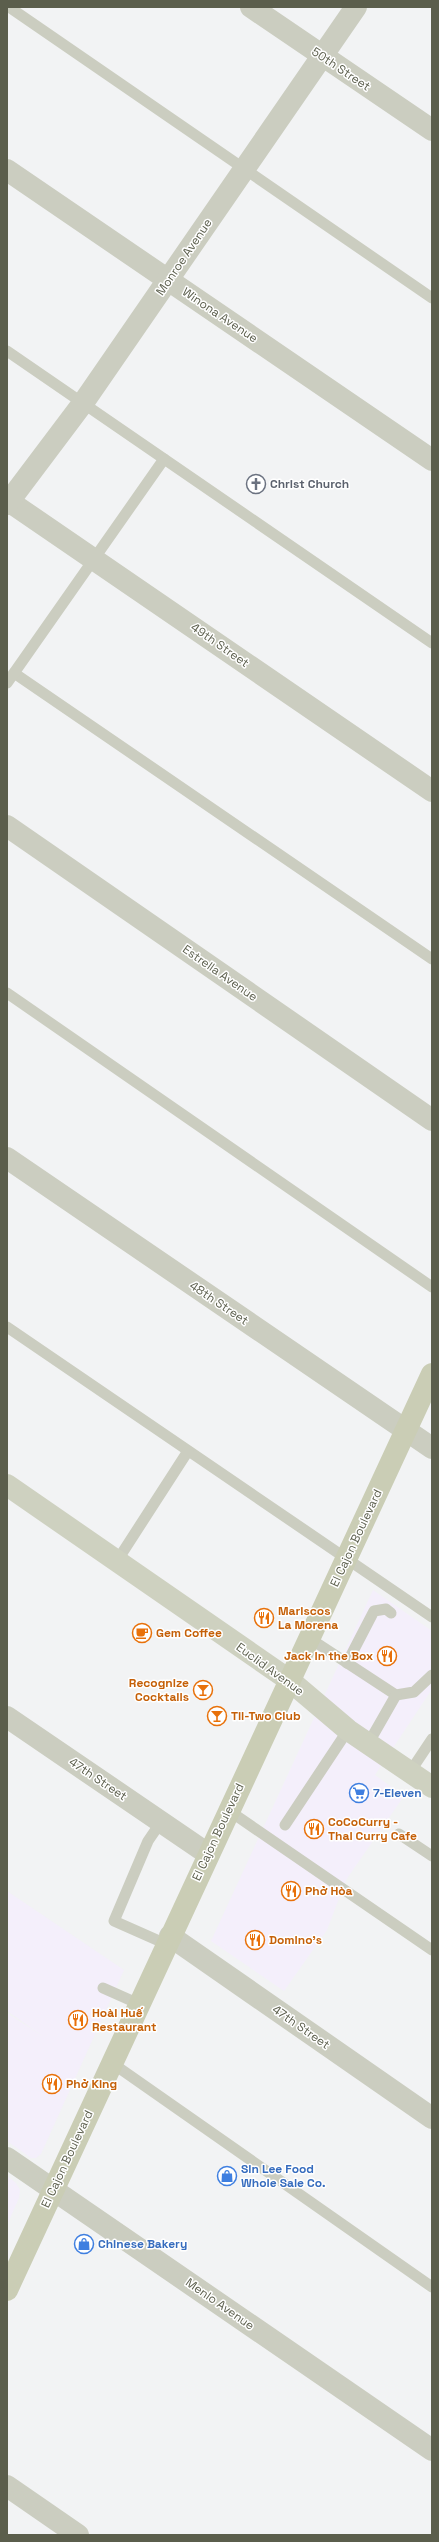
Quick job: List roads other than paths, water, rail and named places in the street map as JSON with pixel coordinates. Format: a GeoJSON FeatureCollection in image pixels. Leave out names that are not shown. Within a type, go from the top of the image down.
{"type":"FeatureCollection","features":[{"type":"Feature","properties":{"kind":"main road","name":"El Cajon Boulevard"},"geometry":{"type":"LineString","coordinates":[[7,2290],[288,1680],[407,1430],[432,1374]]}},
{"type":"Feature","properties":{"kind":"main road","name":"Euclid Avenue"},"geometry":{"type":"LineString","coordinates":[[7,1485],[288,1680],[348,1730],[432,1787]]}},
{"type":"Feature","properties":{"kind":"street","name":"50th Street"},"geometry":{"type":"LineString","coordinates":[[251,7],[432,130]]}},
{"type":"Feature","properties":{"kind":"street","name":"Monroe Avenue"},"geometry":{"type":"LineString","coordinates":[[8,502],[83,403],[356,7]]}},
{"type":"Feature","properties":{"kind":"street","name":"Winona Avenue"},"geometry":{"type":"LineString","coordinates":[[7,170],[432,460]]}},
{"type":"Feature","properties":{"kind":"street","name":"49th Street"},"geometry":{"type":"LineString","coordinates":[[8,502],[93,558],[432,792]]}},
{"type":"Feature","properties":{"kind":"street","name":"Estrella Avenue"},"geometry":{"type":"LineString","coordinates":[[7,826],[432,1120]]}},
{"type":"Feature","properties":{"kind":"street","name":"48th Street"},"geometry":{"type":"LineString","coordinates":[[7,1158],[432,1448]]}},
{"type":"Feature","properties":{"kind":"street","name":"47th Street"},"geometry":{"type":"LineString","coordinates":[[7,1716],[208,1854]]}},
{"type":"Feature","properties":{"kind":"street","name":"47th Street"},"geometry":{"type":"LineString","coordinates":[[168,1940],[432,2118]]}},
{"type":"Feature","properties":{"kind":"street","name":"Menlo Avenue"},"geometry":{"type":"LineString","coordinates":[[7,2158],[432,2450]]}},
{"type":"Feature","properties":{"kind":"street"},"geometry":{"type":"LineString","coordinates":[[7,2486],[78,2535]]}},
{"type":"Feature","properties":{"kind":"lane"},"geometry":{"type":"LineString","coordinates":[[9,7],[432,298]]}},
{"type":"Feature","properties":{"kind":"lane"},"geometry":{"type":"LineString","coordinates":[[7,351],[432,643]]}},
{"type":"Feature","properties":{"kind":"lane"},"geometry":{"type":"LineString","coordinates":[[7,683],[93,558],[164,459]]}},
{"type":"Feature","properties":{"kind":"lane"},"geometry":{"type":"LineString","coordinates":[[14,673],[432,959]]}},
{"type":"Feature","properties":{"kind":"lane"},"geometry":{"type":"LineString","coordinates":[[7,993],[432,1287]]}},
{"type":"Feature","properties":{"kind":"lane"},"geometry":{"type":"LineString","coordinates":[[7,1326],[432,1617]]}},
{"type":"Feature","properties":{"kind":"lane"},"geometry":{"type":"LineString","coordinates":[[117,1561],[188,1451]]}},
{"type":"Feature","properties":{"kind":"lane"},"geometry":{"type":"LineString","coordinates":[[347,1663],[374,1611],[386,1609],[391,1613]]}},
{"type":"Feature","properties":{"kind":"lane"},"geometry":{"type":"LineString","coordinates":[[309,1638],[396,1695],[414,1692],[432,1674]]}},
{"type":"Feature","properties":{"kind":"lane"},"geometry":{"type":"LineString","coordinates":[[368,1744],[396,1695]]}},
{"type":"Feature","properties":{"kind":"lane"},"geometry":{"type":"LineString","coordinates":[[285,1825],[348,1730]]}},
{"type":"Feature","properties":{"kind":"lane"},"geometry":{"type":"LineString","coordinates":[[410,1772],[432,1739]]}},
{"type":"Feature","properties":{"kind":"lane"},"geometry":{"type":"LineString","coordinates":[[228,1810],[432,1950]]}},
{"type":"Feature","properties":{"kind":"lane"},"geometry":{"type":"LineString","coordinates":[[161,1822],[148,1841],[114,1921],[168,1940]]}},
{"type":"Feature","properties":{"kind":"lane"},"geometry":{"type":"LineString","coordinates":[[399,1834],[432,1856]]}},
{"type":"Feature","properties":{"kind":"lane"},"geometry":{"type":"LineString","coordinates":[[103,1988],[139,2004]]}},
{"type":"Feature","properties":{"kind":"lane"},"geometry":{"type":"LineString","coordinates":[[112,2063],[432,2287]]}},
{"type":"Feature","properties":{"kind":"place","name":"Christ Church"},"geometry":{"type":"Point","coordinates":[256,484]}},
{"type":"Feature","properties":{"kind":"place","name":"Mariscos La Morena"},"geometry":{"type":"Point","coordinates":[264,1618]}},
{"type":"Feature","properties":{"kind":"place","name":"Gem Coffee"},"geometry":{"type":"Point","coordinates":[142,1633]}},
{"type":"Feature","properties":{"kind":"place","name":"Jack in the Box"},"geometry":{"type":"Point","coordinates":[387,1656]}},
{"type":"Feature","properties":{"kind":"place","name":"Recognize Cocktails"},"geometry":{"type":"Point","coordinates":[203,1690]}},
{"type":"Feature","properties":{"kind":"place","name":"Til-Two Club"},"geometry":{"type":"Point","coordinates":[217,1716]}},
{"type":"Feature","properties":{"kind":"place","name":"7-Eleven"},"geometry":{"type":"Point","coordinates":[359,1793]}},
{"type":"Feature","properties":{"kind":"place","name":"CoCoCurry - Thai Curry Cafe"},"geometry":{"type":"Point","coordinates":[314,1829]}},
{"type":"Feature","properties":{"kind":"place","name":"Phở Hòa"},"geometry":{"type":"Point","coordinates":[291,1891]}},
{"type":"Feature","properties":{"kind":"place","name":"Domino's"},"geometry":{"type":"Point","coordinates":[255,1940]}},
{"type":"Feature","properties":{"kind":"place","name":"Hoài Huế Restaurant"},"geometry":{"type":"Point","coordinates":[78,2020]}},
{"type":"Feature","properties":{"kind":"place","name":"Phở King"},"geometry":{"type":"Point","coordinates":[52,2084]}},
{"type":"Feature","properties":{"kind":"place","name":"Sin Lee Food Whole Sale Co."},"geometry":{"type":"Point","coordinates":[227,2176]}},
{"type":"Feature","properties":{"kind":"place","name":"Chinese Bakery"},"geometry":{"type":"Point","coordinates":[84,2244]}}]}
